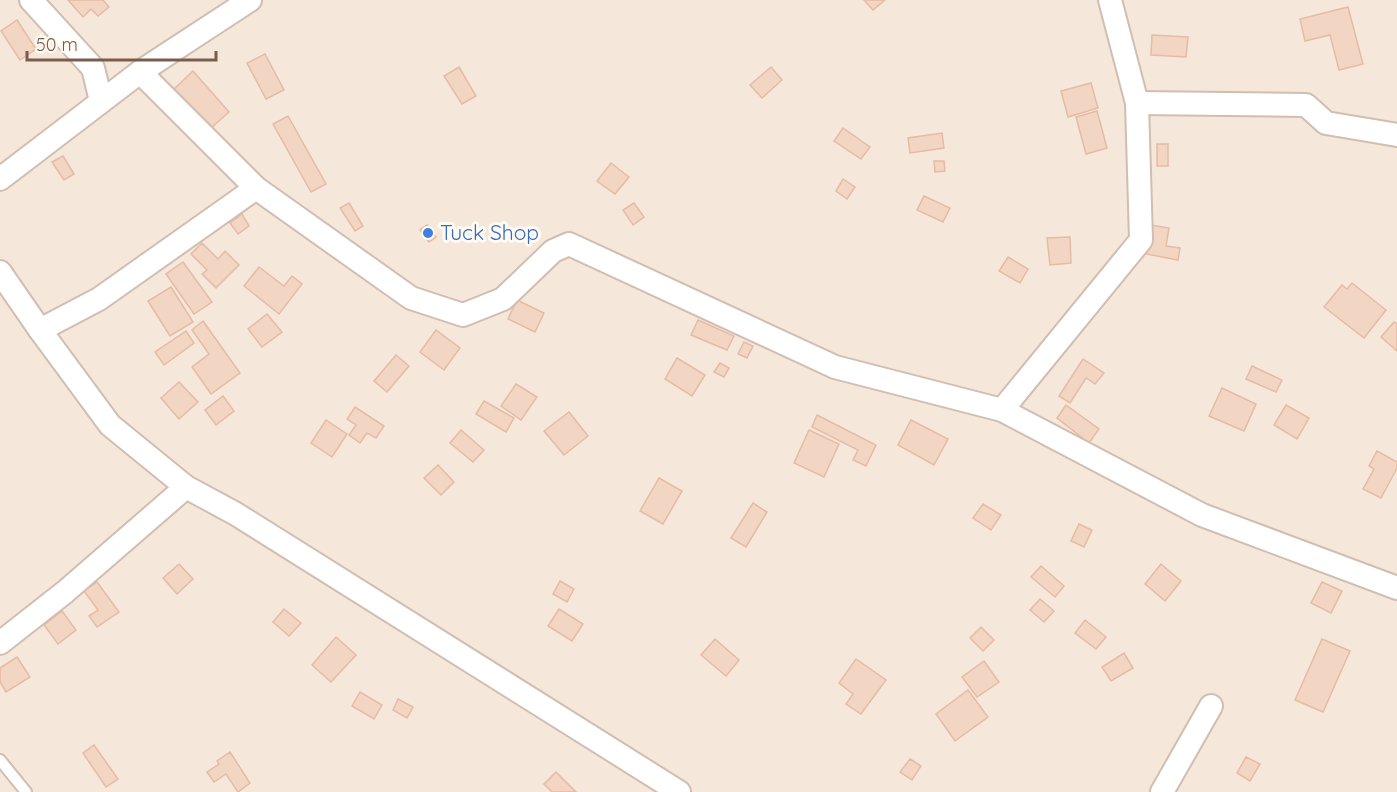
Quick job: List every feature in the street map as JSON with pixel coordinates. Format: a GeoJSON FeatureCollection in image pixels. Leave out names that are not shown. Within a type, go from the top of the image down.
{"type":"FeatureCollection","features":[{"type":"Feature","properties":{"kind":"street"},"geometry":{"type":"LineString","coordinates":[[31,0],[93,68],[101,101]]}},
{"type":"Feature","properties":{"kind":"street"},"geometry":{"type":"LineString","coordinates":[[0,179],[140,72],[250,0]]}},
{"type":"Feature","properties":{"kind":"street"},"geometry":{"type":"LineString","coordinates":[[1002,410],[1141,240],[1137,103],[1110,0]]}},
{"type":"Feature","properties":{"kind":"street"},"geometry":{"type":"LineString","coordinates":[[140,72],[256,188],[411,298],[463,315],[503,299],[554,251],[569,244],[835,367],[1002,410],[1202,515],[1397,588]]}},
{"type":"Feature","properties":{"kind":"street"},"geometry":{"type":"LineString","coordinates":[[1137,103],[1306,105],[1326,123],[1397,135]]}},
{"type":"Feature","properties":{"kind":"street"},"geometry":{"type":"LineString","coordinates":[[40,330],[99,299],[256,188]]}},
{"type":"Feature","properties":{"kind":"street"},"geometry":{"type":"LineString","coordinates":[[0,272],[110,425],[186,487],[236,514],[679,792]]}},
{"type":"Feature","properties":{"kind":"street"},"geometry":{"type":"LineString","coordinates":[[0,643],[65,592],[186,487]]}},
{"type":"Feature","properties":{"kind":"street"},"geometry":{"type":"LineString","coordinates":[[1162,792],[1211,706]]}},
{"type":"Feature","properties":{"kind":"lane"},"geometry":{"type":"LineString","coordinates":[[0,760],[26,792]]}},
{"type":"Feature","properties":{"kind":"shaded area"},"geometry":{"type":"Polygon","coordinates":[[[0,0],[1397,0],[1397,792],[0,792],[0,0]]]}},
{"type":"Feature","properties":{"kind":"building"},"geometry":{"type":"Polygon","coordinates":[[[68,0],[103,0],[109,7],[98,16],[91,9],[83,17],[68,0]]]}},
{"type":"Feature","properties":{"kind":"building"},"geometry":{"type":"Polygon","coordinates":[[[864,0],[885,0],[873,10],[864,0]]]}},
{"type":"Feature","properties":{"kind":"building"},"geometry":{"type":"Polygon","coordinates":[[[1348,7],[1363,64],[1339,70],[1330,35],[1305,41],[1300,19],[1348,7]]]}},
{"type":"Feature","properties":{"kind":"building"},"geometry":{"type":"Polygon","coordinates":[[[17,20],[36,49],[20,60],[1,31],[17,20]]]}},
{"type":"Feature","properties":{"kind":"building"},"geometry":{"type":"Polygon","coordinates":[[[1152,35],[1188,37],[1186,57],[1151,55],[1152,35]]]}},
{"type":"Feature","properties":{"kind":"building"},"geometry":{"type":"Polygon","coordinates":[[[265,54],[284,90],[266,99],[247,63],[265,54]]]}},
{"type":"Feature","properties":{"kind":"building"},"geometry":{"type":"Polygon","coordinates":[[[459,67],[476,96],[462,104],[444,76],[459,67]]]}},
{"type":"Feature","properties":{"kind":"building"},"geometry":{"type":"Polygon","coordinates":[[[771,67],[782,80],[762,98],[750,85],[771,67]]]}},
{"type":"Feature","properties":{"kind":"building"},"geometry":{"type":"Polygon","coordinates":[[[193,71],[229,112],[210,129],[174,89],[193,71]]]}},
{"type":"Feature","properties":{"kind":"building"},"geometry":{"type":"Polygon","coordinates":[[[1091,83],[1098,108],[1068,117],[1061,91],[1091,83]]]}},
{"type":"Feature","properties":{"kind":"building"},"geometry":{"type":"Polygon","coordinates":[[[1097,111],[1107,148],[1086,154],[1076,117],[1097,111]]]}},
{"type":"Feature","properties":{"kind":"building"},"geometry":{"type":"Polygon","coordinates":[[[288,116],[326,184],[311,192],[273,124],[288,116]]]}},
{"type":"Feature","properties":{"kind":"building"},"geometry":{"type":"Polygon","coordinates":[[[843,128],[870,147],[861,159],[834,141],[843,128]]]}},
{"type":"Feature","properties":{"kind":"building"},"geometry":{"type":"Polygon","coordinates":[[[942,133],[944,148],[910,153],[908,138],[942,133]]]}},
{"type":"Feature","properties":{"kind":"building"},"geometry":{"type":"Polygon","coordinates":[[[1157,144],[1168,144],[1168,166],[1157,166],[1157,144]]]}},
{"type":"Feature","properties":{"kind":"building"},"geometry":{"type":"Polygon","coordinates":[[[63,156],[74,174],[64,180],[52,162],[63,156]]]}},
{"type":"Feature","properties":{"kind":"building"},"geometry":{"type":"Polygon","coordinates":[[[934,161],[944,161],[945,171],[935,172],[934,161]]]}},
{"type":"Feature","properties":{"kind":"building"},"geometry":{"type":"Polygon","coordinates":[[[611,163],[629,177],[615,194],[597,181],[611,163]]]}},
{"type":"Feature","properties":{"kind":"building"},"geometry":{"type":"Polygon","coordinates":[[[843,179],[855,187],[847,199],[836,191],[843,179]]]}},
{"type":"Feature","properties":{"kind":"building"},"geometry":{"type":"Polygon","coordinates":[[[924,196],[950,208],[943,222],[917,210],[924,196]]]}},
{"type":"Feature","properties":{"kind":"building"},"geometry":{"type":"Polygon","coordinates":[[[349,203],[363,226],[355,231],[340,208],[349,203]]]}},
{"type":"Feature","properties":{"kind":"building"},"geometry":{"type":"Polygon","coordinates":[[[634,203],[644,217],[633,225],[623,210],[634,203]]]}},
{"type":"Feature","properties":{"kind":"building"},"geometry":{"type":"Polygon","coordinates":[[[242,214],[249,226],[238,234],[230,223],[242,214]]]}},
{"type":"Feature","properties":{"kind":"building","name":"Tuck Shop"},"geometry":{"type":"Polygon","coordinates":[[[427,225],[436,237],[429,242],[420,230],[427,225]]]}},
{"type":"Feature","properties":{"kind":"building"},"geometry":{"type":"Polygon","coordinates":[[[1151,225],[1169,228],[1166,246],[1180,248],[1178,260],[1146,254],[1151,225]]]}},
{"type":"Feature","properties":{"kind":"building"},"geometry":{"type":"Polygon","coordinates":[[[1070,237],[1071,263],[1050,265],[1047,238],[1070,237]]]}},
{"type":"Feature","properties":{"kind":"building"},"geometry":{"type":"Polygon","coordinates":[[[202,243],[218,259],[225,251],[239,265],[216,288],[202,274],[207,270],[191,254],[202,243]]]}},
{"type":"Feature","properties":{"kind":"building"},"geometry":{"type":"Polygon","coordinates":[[[1008,257],[1028,269],[1020,283],[999,271],[1008,257]]]}},
{"type":"Feature","properties":{"kind":"building"},"geometry":{"type":"Polygon","coordinates":[[[183,262],[212,302],[194,314],[166,274],[183,262]]]}},
{"type":"Feature","properties":{"kind":"building"},"geometry":{"type":"Polygon","coordinates":[[[259,267],[284,286],[292,276],[302,284],[279,314],[244,286],[259,267]]]}},
{"type":"Feature","properties":{"kind":"building"},"geometry":{"type":"Polygon","coordinates":[[[1352,283],[1386,310],[1364,338],[1324,307],[1342,285],[1347,289],[1352,283]]]}},
{"type":"Feature","properties":{"kind":"building"},"geometry":{"type":"Polygon","coordinates":[[[171,287],[193,322],[170,336],[148,301],[171,287]]]}},
{"type":"Feature","properties":{"kind":"building"},"geometry":{"type":"Polygon","coordinates":[[[517,300],[544,313],[535,332],[508,319],[517,300]]]}},
{"type":"Feature","properties":{"kind":"building"},"geometry":{"type":"Polygon","coordinates":[[[267,314],[282,332],[262,347],[248,329],[267,314]]]}},
{"type":"Feature","properties":{"kind":"building"},"geometry":{"type":"Polygon","coordinates":[[[698,320],[734,336],[727,350],[691,335],[698,320]]]}},
{"type":"Feature","properties":{"kind":"building"},"geometry":{"type":"Polygon","coordinates":[[[203,321],[240,373],[211,394],[192,367],[209,354],[192,330],[203,321]]]}},
{"type":"Feature","properties":{"kind":"building"},"geometry":{"type":"Polygon","coordinates":[[[1394,322],[1397,324],[1397,351],[1381,337],[1394,322]]]}},
{"type":"Feature","properties":{"kind":"building"},"geometry":{"type":"Polygon","coordinates":[[[436,330],[460,348],[444,370],[420,352],[436,330]]]}},
{"type":"Feature","properties":{"kind":"building"},"geometry":{"type":"Polygon","coordinates":[[[186,331],[194,343],[164,365],[155,352],[186,331]]]}},
{"type":"Feature","properties":{"kind":"building"},"geometry":{"type":"Polygon","coordinates":[[[744,342],[753,346],[747,358],[738,354],[744,342]]]}},
{"type":"Feature","properties":{"kind":"building"},"geometry":{"type":"Polygon","coordinates":[[[396,355],[409,366],[387,392],[374,381],[396,355]]]}},
{"type":"Feature","properties":{"kind":"building"},"geometry":{"type":"Polygon","coordinates":[[[677,358],[705,375],[692,396],[665,379],[677,358]]]}},
{"type":"Feature","properties":{"kind":"building"},"geometry":{"type":"Polygon","coordinates":[[[1083,359],[1104,373],[1095,384],[1086,378],[1070,403],[1059,396],[1083,359]]]}},
{"type":"Feature","properties":{"kind":"building"},"geometry":{"type":"Polygon","coordinates":[[[720,363],[729,368],[724,377],[714,372],[720,363]]]}},
{"type":"Feature","properties":{"kind":"building"},"geometry":{"type":"Polygon","coordinates":[[[1252,366],[1282,380],[1276,392],[1246,379],[1252,366]]]}},
{"type":"Feature","properties":{"kind":"building"},"geometry":{"type":"Polygon","coordinates":[[[179,382],[198,402],[179,419],[161,398],[179,382]]]}},
{"type":"Feature","properties":{"kind":"building"},"geometry":{"type":"Polygon","coordinates":[[[516,384],[537,397],[521,420],[501,406],[516,384]]]}},
{"type":"Feature","properties":{"kind":"building"},"geometry":{"type":"Polygon","coordinates":[[[1222,388],[1256,404],[1244,431],[1209,416],[1222,388]]]}},
{"type":"Feature","properties":{"kind":"building"},"geometry":{"type":"Polygon","coordinates":[[[223,396],[234,411],[216,425],[205,410],[223,396]]]}},
{"type":"Feature","properties":{"kind":"building"},"geometry":{"type":"Polygon","coordinates":[[[484,401],[514,418],[506,432],[476,414],[484,401]]]}},
{"type":"Feature","properties":{"kind":"building"},"geometry":{"type":"Polygon","coordinates":[[[1066,405],[1099,429],[1089,443],[1057,418],[1066,405]]]}},
{"type":"Feature","properties":{"kind":"building"},"geometry":{"type":"Polygon","coordinates":[[[1286,405],[1309,418],[1297,439],[1274,425],[1286,405]]]}},
{"type":"Feature","properties":{"kind":"building"},"geometry":{"type":"Polygon","coordinates":[[[355,407],[384,426],[376,438],[367,433],[360,443],[349,435],[356,425],[347,419],[355,407]]]}},
{"type":"Feature","properties":{"kind":"building"},"geometry":{"type":"Polygon","coordinates":[[[569,412],[588,436],[564,455],[544,431],[569,412]]]}},
{"type":"Feature","properties":{"kind":"building"},"geometry":{"type":"Polygon","coordinates":[[[817,415],[876,445],[866,466],[853,460],[858,450],[812,427],[817,415]]]}},
{"type":"Feature","properties":{"kind":"building"},"geometry":{"type":"Polygon","coordinates":[[[326,420],[347,434],[332,457],[311,443],[326,420]]]}},
{"type":"Feature","properties":{"kind":"building"},"geometry":{"type":"Polygon","coordinates":[[[911,420],[948,439],[934,465],[898,445],[911,420]]]}},
{"type":"Feature","properties":{"kind":"building"},"geometry":{"type":"Polygon","coordinates":[[[461,430],[484,450],[473,462],[450,443],[461,430]]]}},
{"type":"Feature","properties":{"kind":"building"},"geometry":{"type":"Polygon","coordinates":[[[809,430],[839,444],[824,477],[794,463],[809,430]]]}},
{"type":"Feature","properties":{"kind":"building"},"geometry":{"type":"Polygon","coordinates":[[[1377,451],[1397,462],[1397,468],[1381,498],[1363,489],[1374,469],[1369,466],[1377,451]]]}},
{"type":"Feature","properties":{"kind":"building"},"geometry":{"type":"Polygon","coordinates":[[[438,465],[454,482],[441,495],[424,478],[438,465]]]}},
{"type":"Feature","properties":{"kind":"building"},"geometry":{"type":"Polygon","coordinates":[[[659,478],[682,491],[663,524],[640,511],[659,478]]]}},
{"type":"Feature","properties":{"kind":"building"},"geometry":{"type":"Polygon","coordinates":[[[753,503],[767,512],[746,547],[731,538],[753,503]]]}},
{"type":"Feature","properties":{"kind":"building"},"geometry":{"type":"Polygon","coordinates":[[[983,504],[1001,515],[991,530],[973,518],[983,504]]]}},
{"type":"Feature","properties":{"kind":"building"},"geometry":{"type":"Polygon","coordinates":[[[1079,524],[1092,530],[1084,547],[1071,541],[1079,524]]]}},
{"type":"Feature","properties":{"kind":"building"},"geometry":{"type":"Polygon","coordinates":[[[179,564],[193,579],[177,594],[163,578],[179,564]]]}},
{"type":"Feature","properties":{"kind":"building"},"geometry":{"type":"Polygon","coordinates":[[[1161,564],[1181,581],[1165,601],[1145,584],[1161,564]]]}},
{"type":"Feature","properties":{"kind":"building"},"geometry":{"type":"Polygon","coordinates":[[[1041,566],[1064,586],[1055,597],[1031,577],[1041,566]]]}},
{"type":"Feature","properties":{"kind":"building"},"geometry":{"type":"Polygon","coordinates":[[[560,581],[574,589],[567,602],[553,594],[560,581]]]}},
{"type":"Feature","properties":{"kind":"building"},"geometry":{"type":"Polygon","coordinates":[[[97,582],[119,612],[97,627],[89,616],[98,610],[84,591],[97,582]]]}},
{"type":"Feature","properties":{"kind":"building"},"geometry":{"type":"Polygon","coordinates":[[[1322,582],[1342,591],[1331,613],[1311,603],[1322,582]]]}},
{"type":"Feature","properties":{"kind":"building"},"geometry":{"type":"Polygon","coordinates":[[[1040,599],[1054,611],[1044,622],[1030,610],[1040,599]]]}},
{"type":"Feature","properties":{"kind":"building"},"geometry":{"type":"Polygon","coordinates":[[[284,609],[301,623],[289,636],[273,622],[284,609]]]}},
{"type":"Feature","properties":{"kind":"building"},"geometry":{"type":"Polygon","coordinates":[[[559,609],[583,624],[572,641],[548,626],[559,609]]]}},
{"type":"Feature","properties":{"kind":"building"},"geometry":{"type":"Polygon","coordinates":[[[62,611],[76,630],[58,644],[44,625],[62,611]]]}},
{"type":"Feature","properties":{"kind":"building"},"geometry":{"type":"Polygon","coordinates":[[[1085,620],[1106,637],[1096,649],[1075,633],[1085,620]]]}},
{"type":"Feature","properties":{"kind":"building"},"geometry":{"type":"Polygon","coordinates":[[[981,627],[994,640],[983,651],[970,638],[981,627]]]}},
{"type":"Feature","properties":{"kind":"building"},"geometry":{"type":"Polygon","coordinates":[[[336,637],[356,655],[331,682],[312,665],[336,637]]]}},
{"type":"Feature","properties":{"kind":"building"},"geometry":{"type":"Polygon","coordinates":[[[715,639],[739,660],[726,676],[701,655],[715,639]]]}},
{"type":"Feature","properties":{"kind":"building"},"geometry":{"type":"Polygon","coordinates":[[[1322,639],[1350,651],[1323,712],[1295,700],[1322,639]]]}},
{"type":"Feature","properties":{"kind":"building"},"geometry":{"type":"Polygon","coordinates":[[[1124,653],[1133,668],[1111,681],[1102,667],[1124,653]]]}},
{"type":"Feature","properties":{"kind":"building"},"geometry":{"type":"Polygon","coordinates":[[[17,657],[30,677],[6,692],[0,682],[0,668],[17,657]]]}},
{"type":"Feature","properties":{"kind":"building"},"geometry":{"type":"Polygon","coordinates":[[[856,659],[886,680],[861,714],[846,704],[853,694],[839,683],[856,659]]]}},
{"type":"Feature","properties":{"kind":"building"},"geometry":{"type":"Polygon","coordinates":[[[984,661],[999,682],[977,697],[962,677],[984,661]]]}},
{"type":"Feature","properties":{"kind":"building"},"geometry":{"type":"Polygon","coordinates":[[[968,690],[988,717],[955,741],[936,714],[968,690]]]}},
{"type":"Feature","properties":{"kind":"building"},"geometry":{"type":"Polygon","coordinates":[[[360,692],[382,705],[374,719],[352,706],[360,692]]]}},
{"type":"Feature","properties":{"kind":"building"},"geometry":{"type":"Polygon","coordinates":[[[398,699],[413,707],[407,718],[393,710],[398,699]]]}},
{"type":"Feature","properties":{"kind":"building"},"geometry":{"type":"Polygon","coordinates":[[[94,745],[118,779],[106,787],[83,753],[94,745]]]}},
{"type":"Feature","properties":{"kind":"building"},"geometry":{"type":"Polygon","coordinates":[[[230,752],[250,783],[238,792],[226,774],[214,782],[207,772],[219,764],[217,761],[230,752]]]}},
{"type":"Feature","properties":{"kind":"building"},"geometry":{"type":"Polygon","coordinates":[[[1246,757],[1260,764],[1250,781],[1237,773],[1246,757]]]}},
{"type":"Feature","properties":{"kind":"building"},"geometry":{"type":"Polygon","coordinates":[[[910,759],[921,766],[912,780],[900,772],[910,759]]]}},
{"type":"Feature","properties":{"kind":"building"},"geometry":{"type":"Polygon","coordinates":[[[556,772],[576,792],[552,792],[544,784],[556,772]]]}},
{"type":"Feature","properties":{"kind":"place","name":"Tuck Shop"},"geometry":{"type":"Point","coordinates":[428,233]}}]}
